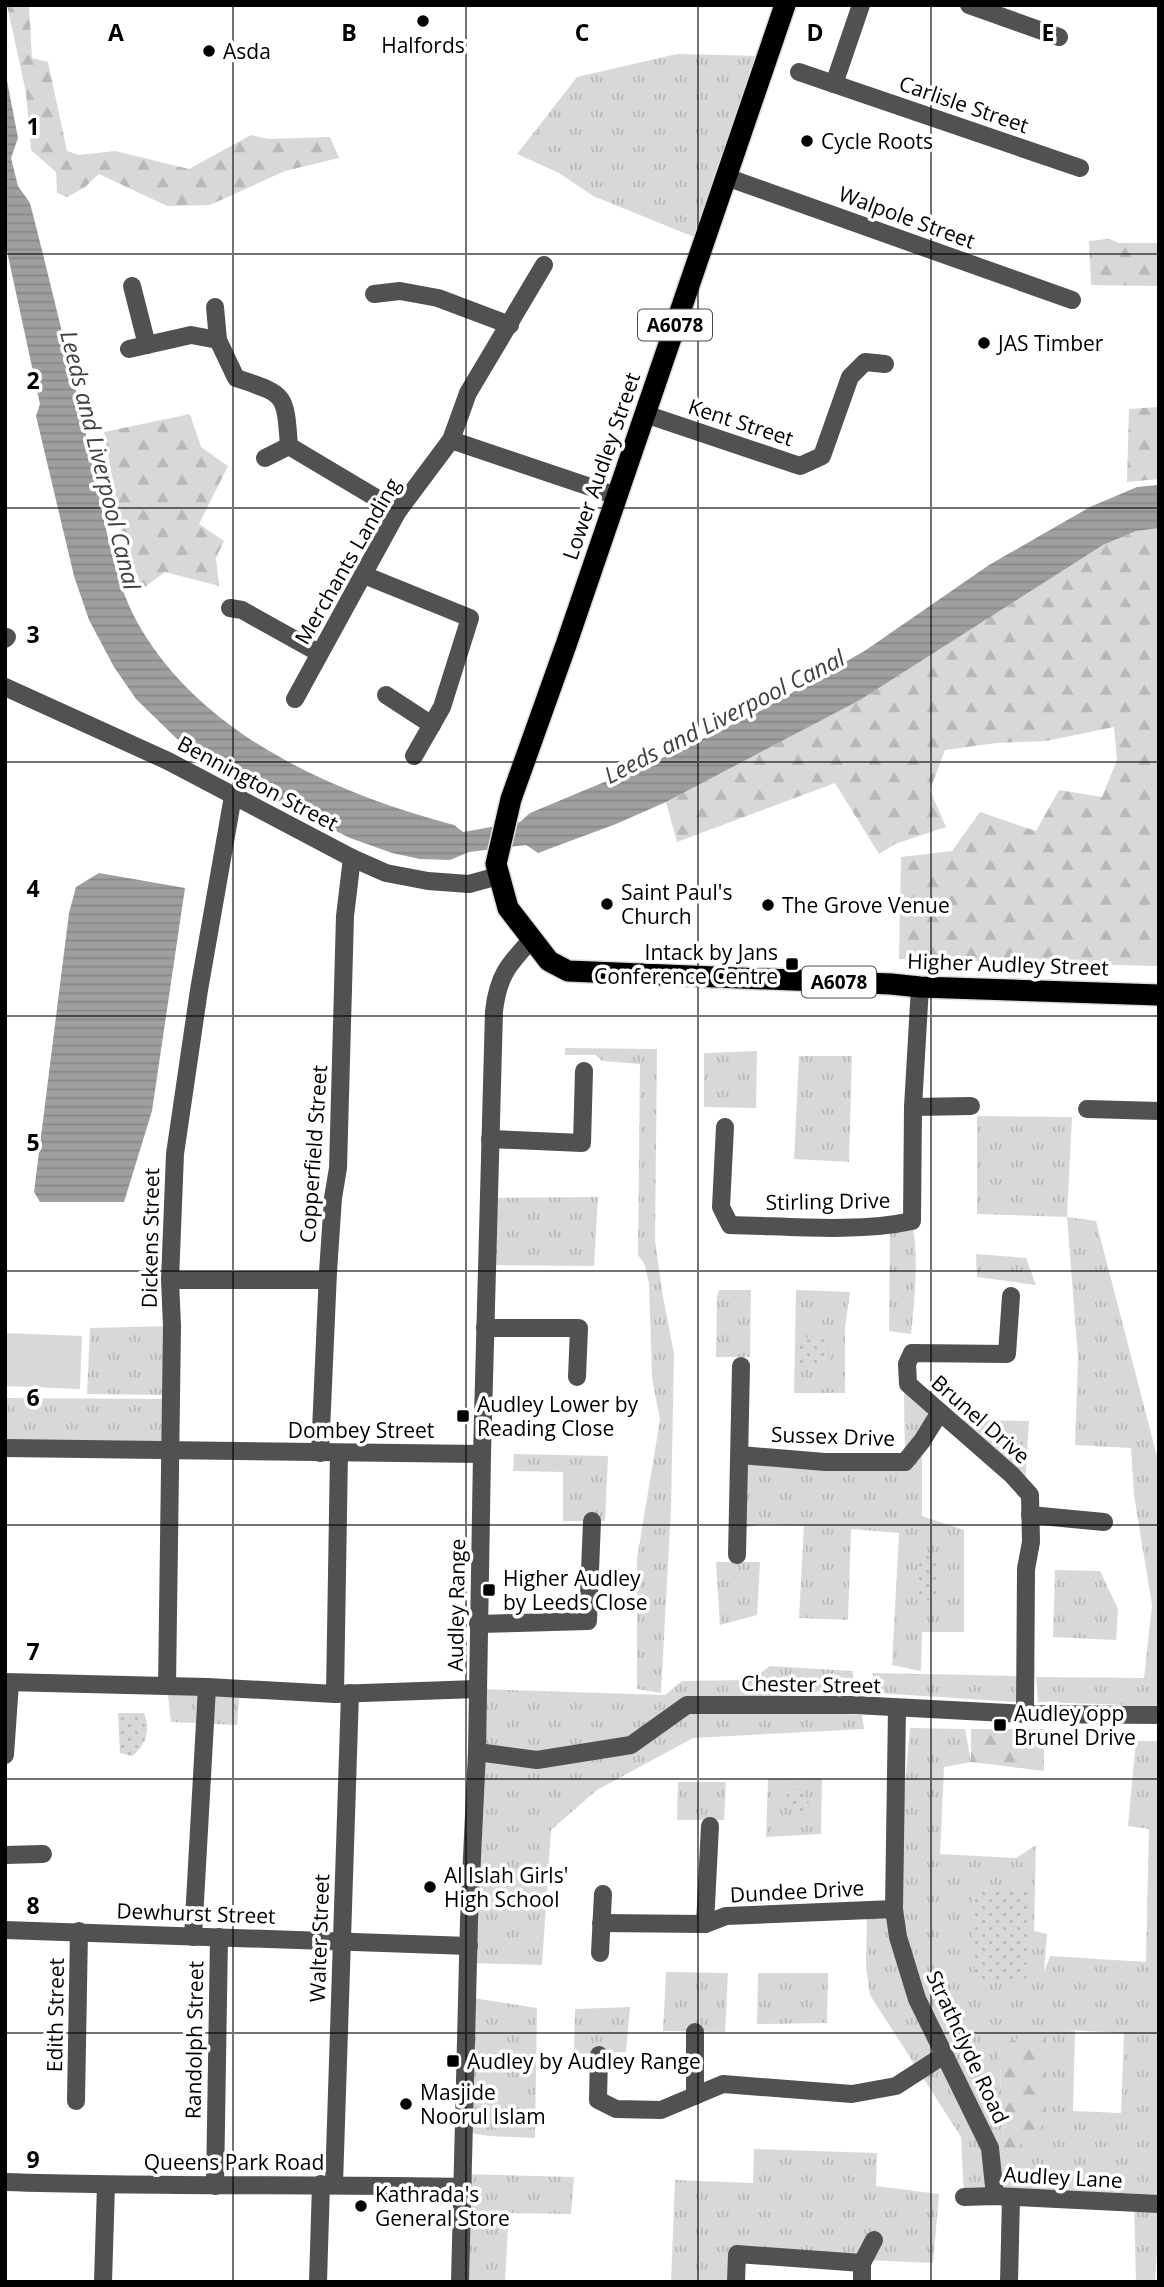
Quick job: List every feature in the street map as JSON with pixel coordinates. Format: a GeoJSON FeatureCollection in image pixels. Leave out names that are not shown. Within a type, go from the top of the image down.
{"type":"FeatureCollection","features":[{"type":"Feature","properties":{"kind":"highway","name":"Lower Audley Street"},"geometry":{"type":"LineString","coordinates":[[497,870],[511,799],[785,5]]}},
{"type":"Feature","properties":{"kind":"highway","name":"A6078"},"geometry":{"type":"LineString","coordinates":[[497,870],[508,908],[531,940]]}},
{"type":"Feature","properties":{"kind":"highway","name":"Higher Audley Street"},"geometry":{"type":"LineString","coordinates":[[531,940],[549,961],[568,971],[1159,995]]}},
{"type":"Feature","properties":{"kind":"street"},"geometry":{"type":"LineString","coordinates":[[834,84],[861,5]]}},
{"type":"Feature","properties":{"kind":"street"},"geometry":{"type":"LineString","coordinates":[[969,5],[1059,37]]}},
{"type":"Feature","properties":{"kind":"street","name":"Carlisle Street"},"geometry":{"type":"LineString","coordinates":[[799,72],[1080,168]]}},
{"type":"Feature","properties":{"kind":"street","name":"Walpole Street"},"geometry":{"type":"LineString","coordinates":[[726,177],[1072,300]]}},
{"type":"Feature","properties":{"kind":"street","name":"Merchants Landing"},"geometry":{"type":"LineString","coordinates":[[295,699],[398,511],[451,440],[468,393],[544,265]]}},
{"type":"Feature","properties":{"kind":"street"},"geometry":{"type":"LineString","coordinates":[[132,286],[147,345]]}},
{"type":"Feature","properties":{"kind":"street"},"geometry":{"type":"LineString","coordinates":[[374,294],[400,291],[438,298],[510,324]]}},
{"type":"Feature","properties":{"kind":"street"},"geometry":{"type":"LineString","coordinates":[[215,307],[218,340],[236,378],[274,391],[286,407],[289,446]]}},
{"type":"Feature","properties":{"kind":"street"},"geometry":{"type":"LineString","coordinates":[[129,349],[191,335],[218,340]]}},
{"type":"Feature","properties":{"kind":"street","name":"Kent Street"},"geometry":{"type":"LineString","coordinates":[[645,414],[800,466],[822,456],[850,376],[865,362],[886,364]]}},
{"type":"Feature","properties":{"kind":"street"},"geometry":{"type":"LineString","coordinates":[[451,440],[617,496]]}},
{"type":"Feature","properties":{"kind":"street"},"geometry":{"type":"LineString","coordinates":[[265,458],[289,446]]}},
{"type":"Feature","properties":{"kind":"street"},"geometry":{"type":"LineString","coordinates":[[289,446],[398,511]]}},
{"type":"Feature","properties":{"kind":"street"},"geometry":{"type":"LineString","coordinates":[[364,575],[470,618],[448,690],[432,726],[414,756]]}},
{"type":"Feature","properties":{"kind":"street"},"geometry":{"type":"LineString","coordinates":[[230,608],[242,610],[319,653]]}},
{"type":"Feature","properties":{"kind":"street","name":"Bennington Street"},"geometry":{"type":"LineString","coordinates":[[5,687],[168,761],[352,858],[386,873],[428,881],[468,884],[497,870]]}},
{"type":"Feature","properties":{"kind":"street"},"geometry":{"type":"LineString","coordinates":[[386,695],[432,726]]}},
{"type":"Feature","properties":{"kind":"street","name":"Dickens Street"},"geometry":{"type":"LineString","coordinates":[[158,1685],[167,1664],[172,1326],[170,1280],[175,1154],[199,990],[233,796]]}},
{"type":"Feature","properties":{"kind":"street","name":"Copperfield Street"},"geometry":{"type":"LineString","coordinates":[[320,1453],[327,1280],[333,1198],[338,1172],[345,916],[352,858]]}},
{"type":"Feature","properties":{"kind":"street","name":"Audley Range"},"geometry":{"type":"LineString","coordinates":[[460,2282],[477,1752],[485,1328],[496,992],[500,977],[509,963],[531,940]]}},
{"type":"Feature","properties":{"kind":"street","name":"Stirling Drive"},"geometry":{"type":"LineString","coordinates":[[725,1127],[721,1208],[730,1225],[890,1226],[912,1220],[913,1107],[920,987]]}},
{"type":"Feature","properties":{"kind":"street"},"geometry":{"type":"LineString","coordinates":[[490,1139],[582,1143],[584,1071]]}},
{"type":"Feature","properties":{"kind":"street"},"geometry":{"type":"LineString","coordinates":[[913,1107],[971,1106]]}},
{"type":"Feature","properties":{"kind":"street"},"geometry":{"type":"LineString","coordinates":[[1087,1109],[1159,1111]]}},
{"type":"Feature","properties":{"kind":"street"},"geometry":{"type":"LineString","coordinates":[[170,1280],[327,1280]]}},
{"type":"Feature","properties":{"kind":"street","name":"Brunel Drive"},"geometry":{"type":"LineString","coordinates":[[1011,1296],[1007,1354],[912,1353],[906,1364],[908,1384],[1030,1494],[1031,1542],[1026,1569],[1025,1714]]}},
{"type":"Feature","properties":{"kind":"street"},"geometry":{"type":"LineString","coordinates":[[485,1328],[579,1328],[577,1377]]}},
{"type":"Feature","properties":{"kind":"street","name":"Sussex Drive"},"geometry":{"type":"LineString","coordinates":[[737,1555],[741,1366]]}},
{"type":"Feature","properties":{"kind":"street","name":"Sussex Drive"},"geometry":{"type":"LineString","coordinates":[[740,1455],[825,1462],[905,1462],[940,1412]]}},
{"type":"Feature","properties":{"kind":"street","name":"Dombey Street"},"geometry":{"type":"LineString","coordinates":[[5,1448],[482,1454]]}},
{"type":"Feature","properties":{"kind":"street","name":"Walter Street"},"geometry":{"type":"LineString","coordinates":[[318,2282],[338,2049],[341,1941],[343,1693],[339,1453]]}},
{"type":"Feature","properties":{"kind":"street"},"geometry":{"type":"LineString","coordinates":[[1030,1515],[1104,1522]]}},
{"type":"Feature","properties":{"kind":"street"},"geometry":{"type":"LineString","coordinates":[[478,1624],[588,1621],[592,1521]]}},
{"type":"Feature","properties":{"kind":"street"},"geometry":{"type":"LineString","coordinates":[[5,1755],[7,1683],[158,1685],[343,1693],[477,1689]]}},
{"type":"Feature","properties":{"kind":"street"},"geometry":{"type":"LineString","coordinates":[[193,1937],[204,1725],[216,1687]]}},
{"type":"Feature","properties":{"kind":"street","name":"Chester Street"},"geometry":{"type":"LineString","coordinates":[[477,1752],[537,1760],[631,1745],[687,1705],[855,1705],[1025,1714],[1159,1715]]}},
{"type":"Feature","properties":{"kind":"street","name":"Strathclyde Road"},"geometry":{"type":"LineString","coordinates":[[897,1708],[894,1909],[898,1937],[917,1999],[990,2148],[1003,2197],[1009,2282]]}},
{"type":"Feature","properties":{"kind":"street","name":"Dundee Drive"},"geometry":{"type":"LineString","coordinates":[[705,1924],[710,1826]]}},
{"type":"Feature","properties":{"kind":"street"},"geometry":{"type":"LineString","coordinates":[[5,1855],[43,1854]]}},
{"type":"Feature","properties":{"kind":"street"},"geometry":{"type":"LineString","coordinates":[[600,1953],[603,1894]]}},
{"type":"Feature","properties":{"kind":"street","name":"Dundee Drive"},"geometry":{"type":"LineString","coordinates":[[601,1923],[705,1924],[726,1916],[894,1909]]}},
{"type":"Feature","properties":{"kind":"street","name":"Dewhurst Street"},"geometry":{"type":"LineString","coordinates":[[5,1930],[469,1946]]}},
{"type":"Feature","properties":{"kind":"street","name":"Edith Street"},"geometry":{"type":"LineString","coordinates":[[76,2101],[79,1931]]}},
{"type":"Feature","properties":{"kind":"street","name":"Randolph Street"},"geometry":{"type":"LineString","coordinates":[[215,2186],[219,1937]]}},
{"type":"Feature","properties":{"kind":"street"},"geometry":{"type":"LineString","coordinates":[[695,2032],[695,2096]]}},
{"type":"Feature","properties":{"kind":"street"},"geometry":{"type":"LineString","coordinates":[[599,2055],[598,2100],[616,2109],[661,2110],[723,2084],[852,2094],[896,2086],[944,2055]]}},
{"type":"Feature","properties":{"kind":"street","name":"Queens Park Road"},"geometry":{"type":"LineString","coordinates":[[5,2182],[462,2187]]}},
{"type":"Feature","properties":{"kind":"street"},"geometry":{"type":"LineString","coordinates":[[103,2282],[106,2185]]}},
{"type":"Feature","properties":{"kind":"street","name":"Audley Lane"},"geometry":{"type":"LineString","coordinates":[[964,2197],[1159,2204]]}},
{"type":"Feature","properties":{"kind":"street"},"geometry":{"type":"LineString","coordinates":[[862,2282],[862,2263],[874,2239]]}},
{"type":"Feature","properties":{"kind":"street"},"geometry":{"type":"LineString","coordinates":[[736,2282],[737,2254],[862,2263]]}},
{"type":"Feature","properties":{"kind":"green space"},"geometry":{"type":"Polygon","coordinates":[[[7,5],[29,5],[32,58],[48,62],[67,151],[79,155],[115,151],[189,169],[251,135],[268,139],[330,137],[339,158],[285,171],[210,205],[167,206],[99,174],[84,188],[67,197],[57,193],[56,172],[31,150],[26,93],[7,5]]]}},
{"type":"Feature","properties":{"kind":"green space"},"geometry":{"type":"Polygon","coordinates":[[[677,54],[768,56],[704,241],[593,196],[559,173],[517,154],[577,77],[677,54]]]}},
{"type":"Feature","properties":{"kind":"green space"},"geometry":{"type":"Polygon","coordinates":[[[1109,239],[1119,243],[1159,243],[1159,286],[1091,285],[1089,241],[1109,239]]]}},
{"type":"Feature","properties":{"kind":"green space"},"geometry":{"type":"Polygon","coordinates":[[[1159,407],[1159,479],[1127,482],[1129,409],[1159,407]]]}},
{"type":"Feature","properties":{"kind":"green space"},"geometry":{"type":"Polygon","coordinates":[[[190,414],[201,447],[228,466],[199,524],[224,541],[216,558],[219,586],[165,572],[142,589],[122,532],[104,432],[190,414]]]}},
{"type":"Feature","properties":{"kind":"green space"},"geometry":{"type":"Polygon","coordinates":[[[1157,527],[1159,966],[899,959],[901,857],[952,851],[980,812],[1036,831],[1059,790],[1102,797],[1117,760],[1114,727],[1046,741],[996,743],[945,750],[930,790],[946,827],[895,844],[879,854],[835,783],[677,842],[666,802],[860,700],[1103,545],[1136,531],[1157,527]]]}},
{"type":"Feature","properties":{"kind":"green space"},"geometry":{"type":"Polygon","coordinates":[[[565,1048],[657,1049],[655,1240],[674,1354],[671,1509],[661,1693],[637,1689],[637,1559],[660,1420],[652,1378],[649,1284],[645,1265],[638,1255],[640,1064],[602,1061],[596,1055],[565,1055],[565,1048]]]}},
{"type":"Feature","properties":{"kind":"green space"},"geometry":{"type":"Polygon","coordinates":[[[757,1051],[756,1108],[704,1107],[704,1053],[757,1051]]]}},
{"type":"Feature","properties":{"kind":"green space"},"geometry":{"type":"Polygon","coordinates":[[[799,1056],[852,1056],[849,1162],[794,1159],[799,1056]]]}},
{"type":"Feature","properties":{"kind":"green space"},"geometry":{"type":"Polygon","coordinates":[[[977,1116],[1072,1117],[1067,1217],[977,1214],[977,1116]]]}},
{"type":"Feature","properties":{"kind":"green space"},"geometry":{"type":"Polygon","coordinates":[[[598,1197],[594,1266],[487,1265],[489,1198],[598,1197]]]}},
{"type":"Feature","properties":{"kind":"green space"},"geometry":{"type":"Polygon","coordinates":[[[1067,1217],[1096,1221],[1159,1464],[1159,1706],[1038,1702],[1036,1677],[1144,1678],[1152,1605],[1134,1495],[1131,1448],[1075,1445],[1078,1358],[1067,1217]]]}},
{"type":"Feature","properties":{"kind":"green space"},"geometry":{"type":"Polygon","coordinates":[[[912,1221],[916,1263],[911,1334],[889,1331],[890,1226],[912,1221]]]}},
{"type":"Feature","properties":{"kind":"green space"},"geometry":{"type":"Polygon","coordinates":[[[976,1254],[1026,1258],[1036,1285],[977,1277],[976,1254]]]}},
{"type":"Feature","properties":{"kind":"green space"},"geometry":{"type":"Polygon","coordinates":[[[719,1290],[751,1290],[750,1357],[716,1357],[719,1290]]]}},
{"type":"Feature","properties":{"kind":"green space"},"geometry":{"type":"Polygon","coordinates":[[[796,1290],[850,1292],[845,1328],[845,1393],[794,1393],[796,1290]]]}},
{"type":"Feature","properties":{"kind":"green space"},"geometry":{"type":"Polygon","coordinates":[[[172,1326],[171,1395],[87,1394],[90,1328],[172,1326]]]}},
{"type":"Feature","properties":{"kind":"green space"},"geometry":{"type":"Polygon","coordinates":[[[5,1333],[82,1336],[80,1389],[5,1386],[5,1333]]]}},
{"type":"Feature","properties":{"kind":"green space"},"geometry":{"type":"Polygon","coordinates":[[[797,1337],[829,1338],[828,1364],[796,1363],[797,1337]]]}},
{"type":"Feature","properties":{"kind":"green space"},"geometry":{"type":"Polygon","coordinates":[[[908,1384],[940,1412],[922,1441],[922,1516],[964,1530],[964,1632],[922,1632],[921,1671],[892,1665],[899,1533],[851,1529],[848,1620],[799,1618],[804,1526],[764,1524],[738,1529],[740,1455],[905,1462],[904,1394],[908,1384]]]}},
{"type":"Feature","properties":{"kind":"green space"},"geometry":{"type":"Polygon","coordinates":[[[5,1398],[168,1399],[168,1445],[5,1444],[5,1398]]]}},
{"type":"Feature","properties":{"kind":"green space"},"geometry":{"type":"Polygon","coordinates":[[[949,1420],[1029,1421],[1025,1487],[949,1420]]]}},
{"type":"Feature","properties":{"kind":"green space"},"geometry":{"type":"Polygon","coordinates":[[[514,1454],[608,1456],[605,1521],[563,1521],[563,1472],[513,1471],[514,1454]]]}},
{"type":"Feature","properties":{"kind":"green space"},"geometry":{"type":"Polygon","coordinates":[[[918,1552],[940,1558],[938,1604],[916,1595],[918,1552]]]}},
{"type":"Feature","properties":{"kind":"green space"},"geometry":{"type":"Polygon","coordinates":[[[716,1562],[760,1562],[757,1615],[720,1625],[716,1562]]]}},
{"type":"Feature","properties":{"kind":"green space"},"geometry":{"type":"Polygon","coordinates":[[[1055,1570],[1100,1571],[1118,1609],[1116,1640],[1053,1637],[1055,1570]]]}},
{"type":"Feature","properties":{"kind":"green space"},"geometry":{"type":"Polygon","coordinates":[[[770,1666],[853,1671],[853,1687],[705,1706],[862,1715],[864,1729],[693,1738],[597,1790],[551,1830],[542,1965],[468,1963],[477,1689],[665,1695],[682,1681],[751,1680],[770,1666]]]}},
{"type":"Feature","properties":{"kind":"green space"},"geometry":{"type":"Polygon","coordinates":[[[873,1673],[1019,1676],[1018,1702],[876,1693],[873,1673]]]}},
{"type":"Feature","properties":{"kind":"green space"},"geometry":{"type":"Polygon","coordinates":[[[167,1686],[240,1688],[237,1725],[171,1722],[167,1686]]]}},
{"type":"Feature","properties":{"kind":"green space"},"geometry":{"type":"Polygon","coordinates":[[[118,1713],[144,1713],[146,1737],[132,1756],[120,1753],[118,1713]]]}},
{"type":"Feature","properties":{"kind":"green space"},"geometry":{"type":"Polygon","coordinates":[[[910,1728],[965,1729],[971,1762],[944,1767],[940,1854],[1016,1858],[1036,1845],[1034,1931],[1047,1934],[1044,1972],[1050,1956],[1146,1962],[1149,1829],[1128,1826],[1136,1741],[1159,1741],[1159,2220],[1155,2282],[1136,2282],[1134,2203],[964,2197],[961,2137],[870,1995],[866,1966],[867,1909],[894,1909],[910,1728]],[[1065,2030],[1075,2031],[1073,2111],[1121,2113],[1124,2033],[1065,2030]],[[999,2045],[1003,2136],[1046,2122],[999,2045]]]}},
{"type":"Feature","properties":{"kind":"green space"},"geometry":{"type":"Polygon","coordinates":[[[971,1729],[1044,1729],[1044,1771],[971,1762],[971,1729]]]}},
{"type":"Feature","properties":{"kind":"green space"},"geometry":{"type":"Polygon","coordinates":[[[822,1778],[821,1834],[766,1837],[768,1779],[822,1778]]]}},
{"type":"Feature","properties":{"kind":"green space"},"geometry":{"type":"Polygon","coordinates":[[[678,1782],[726,1782],[724,1820],[677,1820],[678,1782]]]}},
{"type":"Feature","properties":{"kind":"green space"},"geometry":{"type":"Polygon","coordinates":[[[791,1789],[800,1791],[806,1797],[809,1804],[804,1813],[789,1804],[787,1793],[791,1789]]]}},
{"type":"Feature","properties":{"kind":"green space"},"geometry":{"type":"Polygon","coordinates":[[[972,1890],[1028,1891],[1026,1982],[975,1981],[972,1890]]]}},
{"type":"Feature","properties":{"kind":"green space"},"geometry":{"type":"Polygon","coordinates":[[[666,1972],[728,1973],[725,2032],[663,2031],[666,1972]]]}},
{"type":"Feature","properties":{"kind":"green space"},"geometry":{"type":"Polygon","coordinates":[[[758,1973],[828,1973],[827,2023],[757,2024],[758,1973]]]}},
{"type":"Feature","properties":{"kind":"green space"},"geometry":{"type":"Polygon","coordinates":[[[467,1997],[537,2008],[535,2138],[464,2132],[467,1997]]]}},
{"type":"Feature","properties":{"kind":"green space"},"geometry":{"type":"Polygon","coordinates":[[[630,2007],[626,2052],[574,2054],[575,2009],[630,2007]]]}},
{"type":"Feature","properties":{"kind":"green space"},"geometry":{"type":"Polygon","coordinates":[[[1046,2028],[1046,2122],[992,2170],[990,2148],[1003,2135],[999,2045],[1046,2028]]]}},
{"type":"Feature","properties":{"kind":"green space"},"geometry":{"type":"Polygon","coordinates":[[[754,2149],[877,2153],[876,2186],[939,2194],[933,2263],[737,2254],[736,2282],[671,2282],[675,2180],[753,2183],[754,2149]]]}},
{"type":"Feature","properties":{"kind":"green space"},"geometry":{"type":"Polygon","coordinates":[[[462,2174],[574,2177],[571,2214],[509,2213],[505,2282],[460,2282],[462,2174]]]}},
{"type":"Feature","properties":{"kind":"shaded area"},"geometry":{"type":"Polygon","coordinates":[[[5,70],[18,138],[11,158],[18,186],[30,203],[70,365],[109,543],[127,602],[163,661],[195,696],[233,727],[274,754],[363,796],[454,825],[463,832],[520,822],[530,813],[669,755],[762,710],[866,650],[989,565],[1090,507],[1137,487],[1159,485],[1159,528],[1136,531],[1103,545],[860,700],[666,802],[616,824],[538,853],[526,845],[469,852],[450,860],[420,859],[392,853],[350,838],[210,763],[176,738],[136,699],[114,667],[89,620],[74,576],[36,416],[40,404],[5,242],[5,70]]]}},
{"type":"Feature","properties":{"kind":"shaded area"},"geometry":{"type":"Polygon","coordinates":[[[99,873],[185,888],[152,1111],[124,1202],[40,1202],[34,1192],[69,913],[76,887],[99,873]]]}},
{"type":"Feature","properties":{"kind":"place","name":"Halfords"},"geometry":{"type":"Point","coordinates":[423,21]}},
{"type":"Feature","properties":{"kind":"place","name":"Asda"},"geometry":{"type":"Point","coordinates":[209,51]}},
{"type":"Feature","properties":{"kind":"place","name":"Cycle Roots"},"geometry":{"type":"Point","coordinates":[807,141]}},
{"type":"Feature","properties":{"kind":"place","name":"JAS Timber"},"geometry":{"type":"Point","coordinates":[984,343]}},
{"type":"Feature","properties":{"kind":"place","name":"Saint Paul's Church"},"geometry":{"type":"Point","coordinates":[607,904]}},
{"type":"Feature","properties":{"kind":"place","name":"The Grove Venue"},"geometry":{"type":"Point","coordinates":[768,905]}},
{"type":"Feature","properties":{"kind":"place","name":"Intack by Jans Conference Centre"},"geometry":{"type":"Point","coordinates":[792,964]}},
{"type":"Feature","properties":{"kind":"place","name":"Audley Lower by Reading Close"},"geometry":{"type":"Point","coordinates":[463,1416]}},
{"type":"Feature","properties":{"kind":"place","name":"Higher Audley by Leeds Close"},"geometry":{"type":"Point","coordinates":[489,1590]}},
{"type":"Feature","properties":{"kind":"place","name":"Audley opp Brunel Drive"},"geometry":{"type":"Point","coordinates":[1000,1725]}},
{"type":"Feature","properties":{"kind":"place","name":"Al Islah Girls' High School"},"geometry":{"type":"Point","coordinates":[430,1887]}},
{"type":"Feature","properties":{"kind":"place","name":"Audley by Audley Range"},"geometry":{"type":"Point","coordinates":[453,2061]}},
{"type":"Feature","properties":{"kind":"place","name":"Masjide Noorul Islam"},"geometry":{"type":"Point","coordinates":[406,2104]}},
{"type":"Feature","properties":{"kind":"place","name":"Kathrada's General Store"},"geometry":{"type":"Point","coordinates":[361,2206]}},
{"type":"Feature","properties":{"kind":"water label","name":"Leeds and Liverpool Canal"},"geometry":{"type":"Point","coordinates":[101,460]}},
{"type":"Feature","properties":{"kind":"water label","name":"Leeds and Liverpool Canal"},"geometry":{"type":"Point","coordinates":[724,716]}}]}
